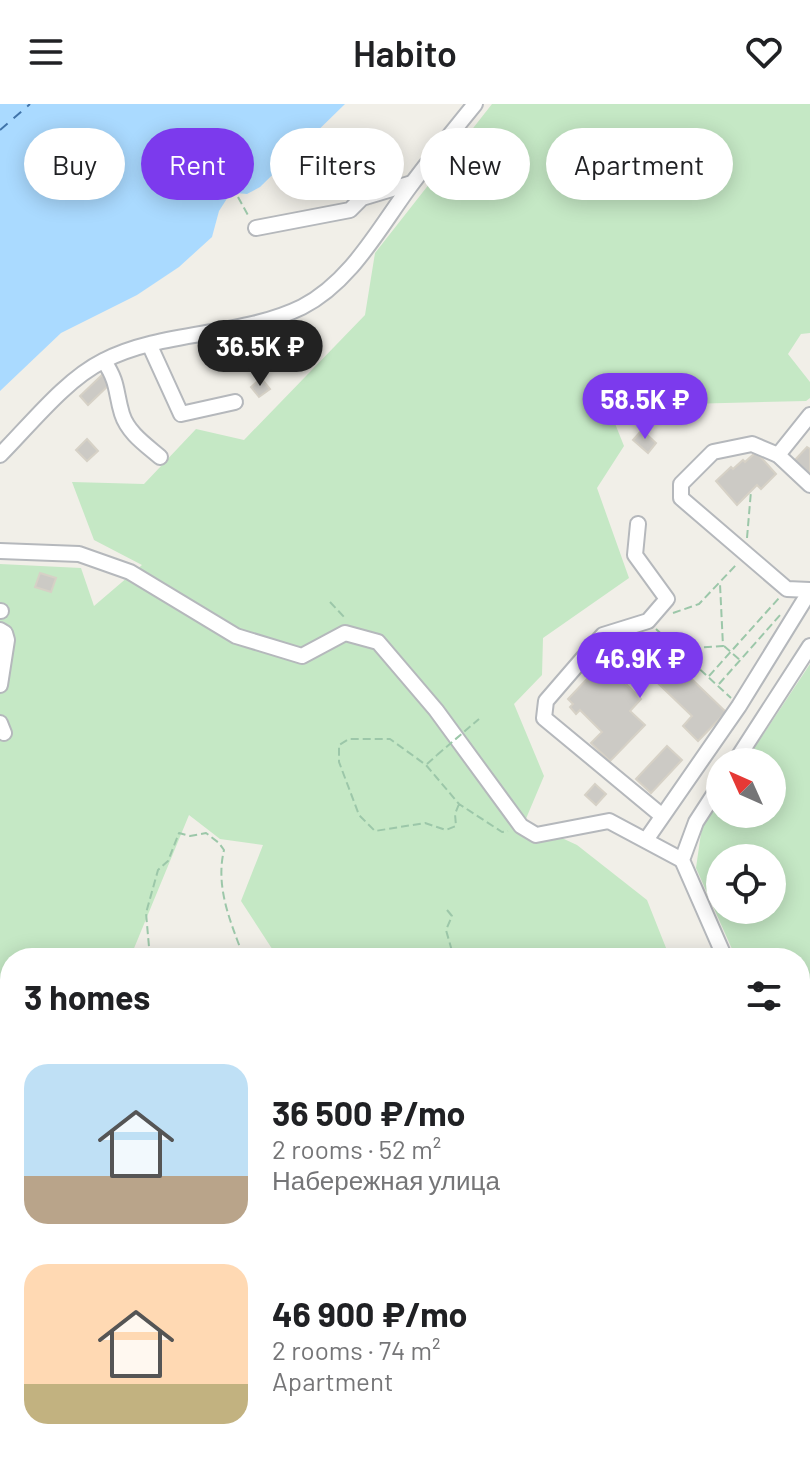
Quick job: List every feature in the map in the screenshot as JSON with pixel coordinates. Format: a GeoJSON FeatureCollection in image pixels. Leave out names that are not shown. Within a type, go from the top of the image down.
{"type":"FeatureCollection","features":[{"type":"Feature","properties":{"kind":"street"},"geometry":{"type":"LineString","coordinates":[[0,455],[84,372],[104,361],[150,346],[270,320],[303,306],[330,288],[351,268],[475,104]]}},
{"type":"Feature","properties":{"kind":"street"},"geometry":{"type":"LineString","coordinates":[[256,228],[350,210],[362,198],[413,183]]}},
{"type":"Feature","properties":{"kind":"street"},"geometry":{"type":"LineString","coordinates":[[150,346],[181,414],[235,402]]}},
{"type":"Feature","properties":{"kind":"street"},"geometry":{"type":"LineString","coordinates":[[104,361],[118,387],[122,414],[127,423],[136,437],[160,457]]}},
{"type":"Feature","properties":{"kind":"street"},"geometry":{"type":"LineString","coordinates":[[778,455],[810,415]]}},
{"type":"Feature","properties":{"kind":"street"},"geometry":{"type":"LineString","coordinates":[[646,840],[739,706],[810,590],[787,589],[745,555],[681,498],[681,484],[713,452],[752,444],[778,455],[810,485]]}},
{"type":"Feature","properties":{"kind":"street"},"geometry":{"type":"LineString","coordinates":[[638,524],[635,555],[667,599],[648,621],[603,635],[546,701],[544,718],[661,815]]}},
{"type":"Feature","properties":{"kind":"street"},"geometry":{"type":"LineString","coordinates":[[0,551],[79,554],[130,572],[236,636],[302,656],[345,633],[378,642],[436,710],[521,826],[536,835],[609,821],[682,860],[721,948]]}},
{"type":"Feature","properties":{"kind":"street"},"geometry":{"type":"LineString","coordinates":[[0,630],[7,640],[0,685]]}},
{"type":"Feature","properties":{"kind":"street"},"geometry":{"type":"LineString","coordinates":[[744,748],[810,646]]}},
{"type":"Feature","properties":{"kind":"street"},"geometry":{"type":"LineString","coordinates":[[682,860],[696,822],[706,807]]}},
{"type":"Feature","properties":{"kind":"path"},"geometry":{"type":"LineString","coordinates":[[240,200],[256,228]]}},
{"type":"Feature","properties":{"kind":"path"},"geometry":{"type":"LineString","coordinates":[[674,612],[699,604],[745,555],[751,491]]}},
{"type":"Feature","properties":{"kind":"path"},"geometry":{"type":"LineString","coordinates":[[720,582],[723,646]]}},
{"type":"Feature","properties":{"kind":"path"},"geometry":{"type":"LineString","coordinates":[[708,677],[787,589]]}},
{"type":"Feature","properties":{"kind":"path"},"geometry":{"type":"LineString","coordinates":[[717,686],[786,607]]}},
{"type":"Feature","properties":{"kind":"path"},"geometry":{"type":"LineString","coordinates":[[648,621],[739,706]]}},
{"type":"Feature","properties":{"kind":"path"},"geometry":{"type":"LineString","coordinates":[[678,650],[723,646],[740,660]]}},
{"type":"Feature","properties":{"kind":"path"},"geometry":{"type":"LineString","coordinates":[[426,765],[479,719]]}},
{"type":"Feature","properties":{"kind":"path"},"geometry":{"type":"LineString","coordinates":[[459,804],[455,814],[456,826],[446,830],[425,823],[375,831],[359,815],[339,762],[339,745],[349,739],[390,739],[426,765],[459,804],[502,832],[512,831]]}},
{"type":"Feature","properties":{"kind":"path"},"geometry":{"type":"LineString","coordinates":[[152,948],[146,913],[158,870],[168,861],[179,833],[190,836],[206,833],[224,850],[220,867],[227,912],[240,948]]}},
{"type":"Feature","properties":{"kind":"path"},"geometry":{"type":"LineString","coordinates":[[447,910],[452,916],[446,930],[451,948]]}},
{"type":"Feature","properties":{"kind":"green space"},"geometry":{"type":"Polygon","coordinates":[[[492,104],[810,104],[810,333],[801,334],[788,354],[810,382],[810,398],[806,401],[608,406],[624,446],[597,488],[629,578],[543,638],[542,675],[514,704],[544,776],[525,821],[577,845],[647,900],[666,948],[272,948],[241,901],[263,845],[220,839],[189,815],[134,948],[0,948],[0,564],[81,568],[94,606],[142,565],[94,540],[72,482],[144,484],[196,429],[244,440],[365,315],[375,253],[420,196],[420,200],[530,200],[530,128],[473,128],[492,104]]]}},
{"type":"Feature","properties":{"kind":"green space"},"geometry":{"type":"Polygon","coordinates":[[[810,664],[810,948],[732,948],[721,924],[786,924],[786,844],[706,844],[706,890],[696,868],[702,826],[706,820],[706,828],[786,828],[786,748],[754,748],[810,664]]]}},
{"type":"Feature","properties":{"kind":"water"},"geometry":{"type":"Polygon","coordinates":[[[0,104],[345,104],[320,128],[270,128],[270,177],[254,190],[254,128],[141,128],[141,200],[226,200],[219,211],[212,237],[179,267],[137,295],[61,333],[0,391],[0,104]]]}},
{"type":"Feature","properties":{"kind":"building"},"geometry":{"type":"Polygon","coordinates":[[[102,375],[110,384],[88,405],[80,396],[102,375]]]}},
{"type":"Feature","properties":{"kind":"building"},"geometry":{"type":"Polygon","coordinates":[[[261,378],[270,389],[259,397],[251,387],[261,378]]]}},
{"type":"Feature","properties":{"kind":"building"},"geometry":{"type":"Polygon","coordinates":[[[642,430],[656,443],[648,453],[633,440],[642,430]]]}},
{"type":"Feature","properties":{"kind":"building"},"geometry":{"type":"Polygon","coordinates":[[[87,439],[98,451],[87,461],[76,450],[87,439]]]}},
{"type":"Feature","properties":{"kind":"building"},"geometry":{"type":"Polygon","coordinates":[[[807,447],[810,449],[810,481],[793,462],[807,447]]]}},
{"type":"Feature","properties":{"kind":"building"},"geometry":{"type":"Polygon","coordinates":[[[756,452],[776,474],[761,489],[757,485],[737,505],[716,481],[731,467],[733,469],[743,460],[745,462],[756,452]]]}},
{"type":"Feature","properties":{"kind":"building"},"geometry":{"type":"Polygon","coordinates":[[[40,573],[56,578],[51,592],[35,587],[40,573]]]}},
{"type":"Feature","properties":{"kind":"building"},"geometry":{"type":"Polygon","coordinates":[[[652,641],[726,712],[698,741],[683,726],[692,716],[639,665],[623,681],[641,699],[630,711],[645,725],[610,761],[591,743],[602,732],[580,710],[576,714],[568,699],[603,662],[607,665],[610,662],[619,676],[652,641]]]}},
{"type":"Feature","properties":{"kind":"building"},"geometry":{"type":"Polygon","coordinates":[[[667,746],[682,760],[651,793],[636,779],[667,746]]]}},
{"type":"Feature","properties":{"kind":"building"},"geometry":{"type":"Polygon","coordinates":[[[595,784],[606,794],[596,805],[585,795],[595,784]]]}},
{"type":"Feature","properties":{"kind":"ferry route"},"geometry":{"type":"LineString","coordinates":[[0,130],[30,104]]}}]}
